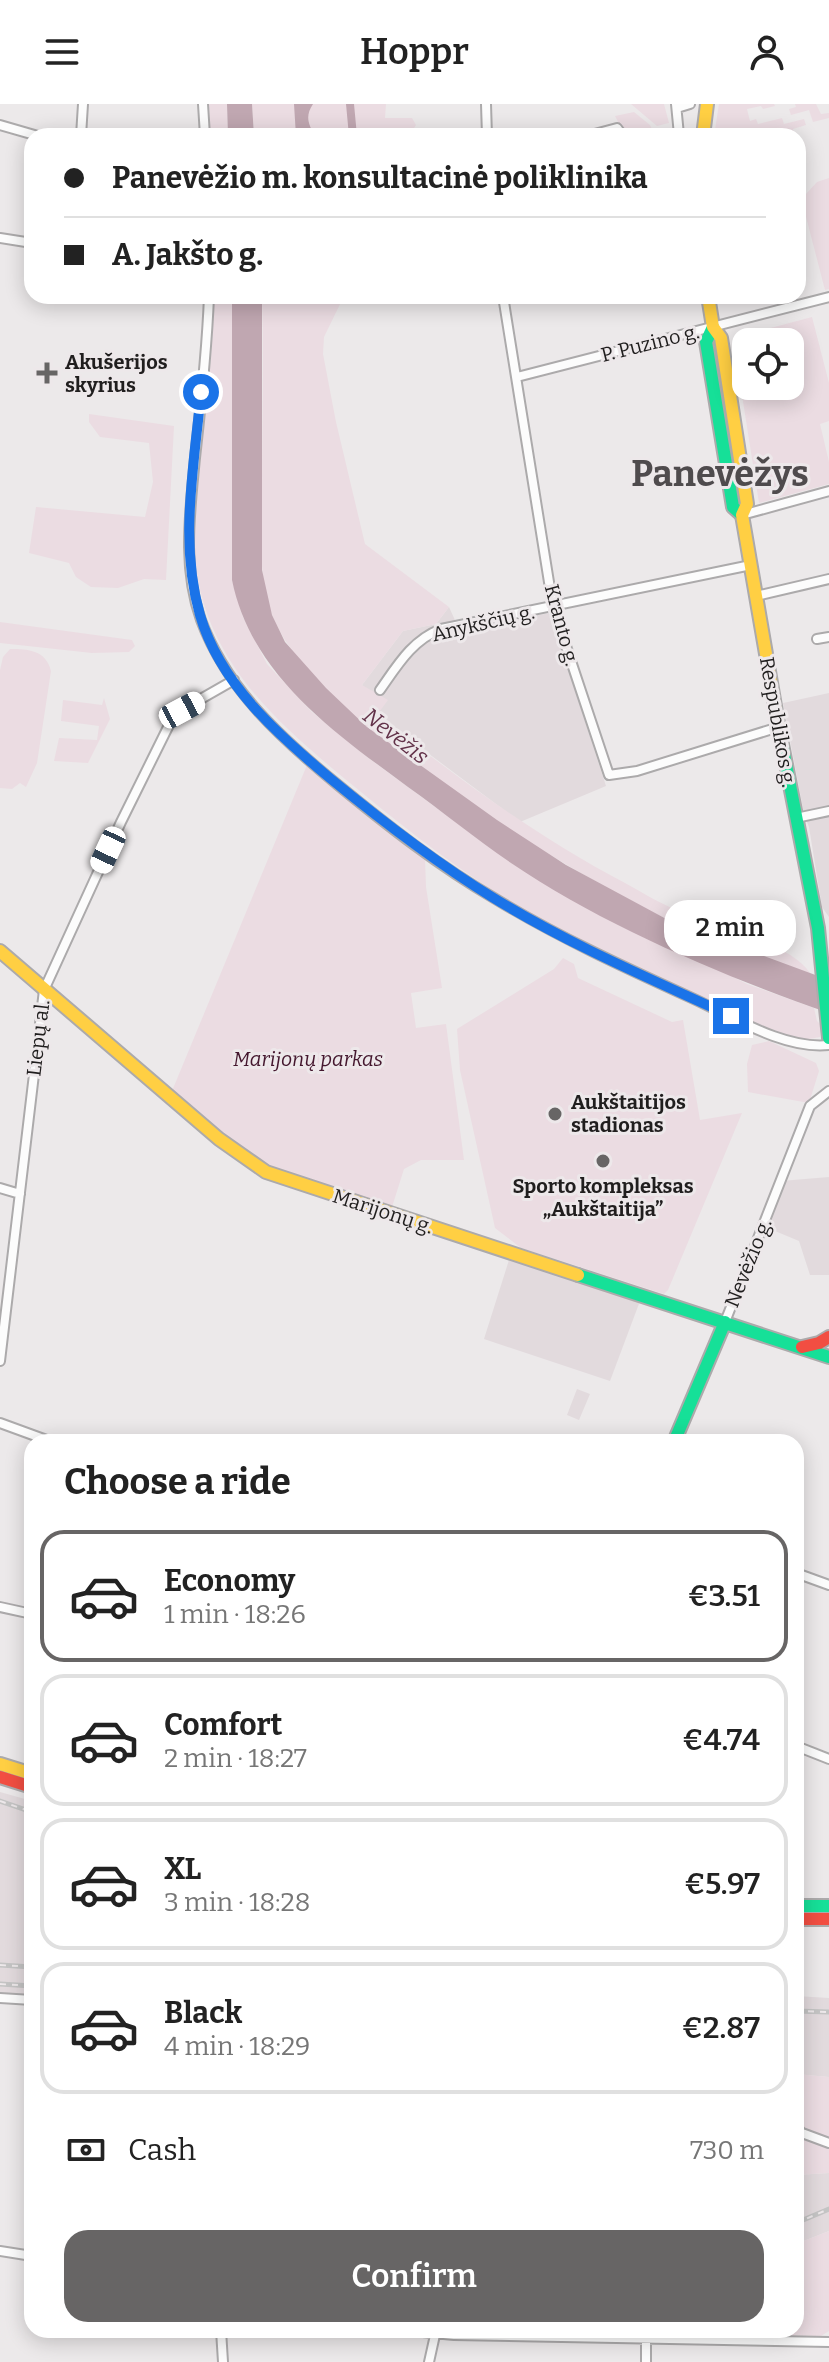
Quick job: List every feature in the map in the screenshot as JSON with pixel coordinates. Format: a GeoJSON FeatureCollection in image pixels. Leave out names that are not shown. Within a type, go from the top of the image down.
{"type":"FeatureCollection","features":[{"type":"Feature","properties":{"kind":"main road"},"geometry":{"type":"LineString","coordinates":[[704,128],[707,104]]}},
{"type":"Feature","properties":{"kind":"main road","name":"Respublikos g."},"geometry":{"type":"LineString","coordinates":[[709,304],[713,327],[706,342],[733,507],[742,515],[796,818],[823,928],[820,958],[829,1036]]}},
{"type":"Feature","properties":{"kind":"main road","name":"Marijonų g."},"geometry":{"type":"LineString","coordinates":[[0,951],[219,1139],[266,1172],[829,1357]]}},
{"type":"Feature","properties":{"kind":"main road","name":"Nevėžio g."},"geometry":{"type":"LineString","coordinates":[[677,1434],[725,1322]]}},
{"type":"Feature","properties":{"kind":"main road"},"geometry":{"type":"LineString","coordinates":[[799,1347],[819,1343],[829,1337]]}},
{"type":"Feature","properties":{"kind":"main road"},"geometry":{"type":"LineString","coordinates":[[0,1764],[24,1772]]}},
{"type":"Feature","properties":{"kind":"main road"},"geometry":{"type":"LineString","coordinates":[[0,1777],[24,1784]]}},
{"type":"Feature","properties":{"kind":"main road"},"geometry":{"type":"LineString","coordinates":[[804,1906],[829,1906]]}},
{"type":"Feature","properties":{"kind":"main road"},"geometry":{"type":"LineString","coordinates":[[804,1919],[829,1919]]}},
{"type":"Feature","properties":{"kind":"street"},"geometry":{"type":"LineString","coordinates":[[82,128],[83,104]]}},
{"type":"Feature","properties":{"kind":"street"},"geometry":{"type":"LineString","coordinates":[[203,104],[204,128]]}},
{"type":"Feature","properties":{"kind":"street"},"geometry":{"type":"LineString","coordinates":[[486,104],[487,128]]}},
{"type":"Feature","properties":{"kind":"street"},"geometry":{"type":"LineString","coordinates":[[678,128],[676,106],[690,104]]}},
{"type":"Feature","properties":{"kind":"street"},"geometry":{"type":"LineString","coordinates":[[0,125],[24,132]]}},
{"type":"Feature","properties":{"kind":"street"},"geometry":{"type":"LineString","coordinates":[[0,238],[24,242]]}},
{"type":"Feature","properties":{"kind":"street","name":"P. Puzino g."},"geometry":{"type":"LineString","coordinates":[[806,303],[829,297]]}},
{"type":"Feature","properties":{"kind":"street"},"geometry":{"type":"LineString","coordinates":[[208,304],[188,520],[190,568],[201,619],[216,651],[263,717],[375,815],[494,898],[607,958],[775,1036],[809,1046],[829,1045]]}},
{"type":"Feature","properties":{"kind":"street","name":"Kranto g."},"geometry":{"type":"LineString","coordinates":[[504,304],[553,607],[609,775],[637,771],[779,727]]}},
{"type":"Feature","properties":{"kind":"street","name":"P. Puzino g."},"geometry":{"type":"LineString","coordinates":[[517,377],[802,304]]}},
{"type":"Feature","properties":{"kind":"street"},"geometry":{"type":"LineString","coordinates":[[742,515],[829,491]]}},
{"type":"Feature","properties":{"kind":"street","name":"Anykščių g."},"geometry":{"type":"LineString","coordinates":[[380,690],[406,654],[427,634],[441,629],[751,565]]}},
{"type":"Feature","properties":{"kind":"street"},"geometry":{"type":"LineString","coordinates":[[756,596],[829,579]]}},
{"type":"Feature","properties":{"kind":"street"},"geometry":{"type":"LineString","coordinates":[[817,639],[829,637]]}},
{"type":"Feature","properties":{"kind":"street","name":"Liepų al."},"geometry":{"type":"LineString","coordinates":[[0,1361],[44,990],[172,719],[178,712],[234,680]]}},
{"type":"Feature","properties":{"kind":"street"},"geometry":{"type":"LineString","coordinates":[[796,818],[829,811]]}},
{"type":"Feature","properties":{"kind":"street","name":"Nevėžio g."},"geometry":{"type":"LineString","coordinates":[[725,1322],[810,1106],[829,1091]]}},
{"type":"Feature","properties":{"kind":"street"},"geometry":{"type":"LineString","coordinates":[[0,1188],[20,1194]]}},
{"type":"Feature","properties":{"kind":"street"},"geometry":{"type":"LineString","coordinates":[[0,1423],[30,1434]]}},
{"type":"Feature","properties":{"kind":"street"},"geometry":{"type":"LineString","coordinates":[[804,1576],[829,1585]]}},
{"type":"Feature","properties":{"kind":"street"},"geometry":{"type":"LineString","coordinates":[[0,1607],[24,1612]]}},
{"type":"Feature","properties":{"kind":"street"},"geometry":{"type":"LineString","coordinates":[[804,1749],[829,1759]]}},
{"type":"Feature","properties":{"kind":"street"},"geometry":{"type":"LineString","coordinates":[[0,1998],[24,2000]]}},
{"type":"Feature","properties":{"kind":"street"},"geometry":{"type":"LineString","coordinates":[[804,2134],[829,2143]]}},
{"type":"Feature","properties":{"kind":"street"},"geometry":{"type":"LineString","coordinates":[[0,2251],[24,2255]]}},
{"type":"Feature","properties":{"kind":"street"},"geometry":{"type":"LineString","coordinates":[[222,2338],[223,2362]]}},
{"type":"Feature","properties":{"kind":"street"},"geometry":{"type":"LineString","coordinates":[[429,2362],[434,2338]]}},
{"type":"Feature","properties":{"kind":"street"},"geometry":{"type":"LineString","coordinates":[[646,2362],[646,2338],[829,2342]]}},
{"type":"Feature","properties":{"kind":"shaded area"},"geometry":{"type":"Polygon","coordinates":[[[227,104],[252,104],[254,128],[228,128],[227,104]]]}},
{"type":"Feature","properties":{"kind":"shaded area"},"geometry":{"type":"Polygon","coordinates":[[[294,104],[313,104],[308,120],[311,128],[296,128],[294,104]]]}},
{"type":"Feature","properties":{"kind":"shaded area"},"geometry":{"type":"Polygon","coordinates":[[[346,104],[354,104],[356,128],[348,128],[346,104]]]}},
{"type":"Feature","properties":{"kind":"shaded area"},"geometry":{"type":"Polygon","coordinates":[[[232,304],[262,304],[262,570],[272,615],[285,642],[326,688],[367,727],[497,820],[566,865],[670,921],[829,980],[829,1013],[665,948],[585,908],[498,854],[352,745],[300,699],[257,645],[242,614],[232,580],[232,304]]]}},
{"type":"Feature","properties":{"kind":"shaded area"},"geometry":{"type":"Polygon","coordinates":[[[449,607],[459,629],[550,613],[606,786],[520,822],[377,715],[362,685],[403,631],[436,624],[449,607]]]}},
{"type":"Feature","properties":{"kind":"shaded area"},"geometry":{"type":"Polygon","coordinates":[[[829,693],[829,917],[822,907],[783,703],[829,693]]]}},
{"type":"Feature","properties":{"kind":"shaded area"},"geometry":{"type":"Polygon","coordinates":[[[829,1177],[829,1275],[810,1275],[799,1241],[763,1226],[781,1181],[829,1177]]]}},
{"type":"Feature","properties":{"kind":"shaded area"},"geometry":{"type":"Polygon","coordinates":[[[509,1260],[640,1301],[610,1381],[484,1339],[509,1260]]]}},
{"type":"Feature","properties":{"kind":"shaded area"},"geometry":{"type":"Polygon","coordinates":[[[577,1389],[590,1394],[579,1420],[567,1415],[577,1389]]]}},
{"type":"Feature","properties":{"kind":"shaded area"},"geometry":{"type":"Polygon","coordinates":[[[0,1792],[24,1799],[24,1996],[0,1995],[0,1792]]]}},
{"type":"Feature","properties":{"kind":"shaded area"},"geometry":{"type":"Polygon","coordinates":[[[804,1996],[829,1998],[829,2077],[804,2075],[804,1996]]]}},
{"type":"Feature","properties":{"kind":"shaded area"},"geometry":{"type":"Polygon","coordinates":[[[829,2173],[829,2231],[804,2241],[804,2175],[829,2173]]]}},
{"type":"Feature","properties":{"kind":"green space"},"geometry":{"type":"Polygon","coordinates":[[[209,104],[227,104],[228,128],[210,128],[209,104]]]}},
{"type":"Feature","properties":{"kind":"green space"},"geometry":{"type":"Polygon","coordinates":[[[252,104],[386,104],[385,118],[412,118],[416,125],[414,128],[254,128],[252,104]]]}},
{"type":"Feature","properties":{"kind":"green space"},"geometry":{"type":"Polygon","coordinates":[[[631,104],[664,104],[669,123],[657,126],[631,104]]]}},
{"type":"Feature","properties":{"kind":"green space"},"geometry":{"type":"Polygon","coordinates":[[[719,104],[774,104],[763,109],[761,106],[747,109],[750,121],[756,119],[758,124],[782,118],[784,124],[804,119],[806,125],[796,128],[715,128],[719,104]]]}},
{"type":"Feature","properties":{"kind":"green space"},"geometry":{"type":"Polygon","coordinates":[[[795,104],[816,104],[821,114],[829,113],[829,118],[813,122],[809,110],[791,115],[789,109],[796,107],[795,104]]]}},
{"type":"Feature","properties":{"kind":"green space"},"geometry":{"type":"Polygon","coordinates":[[[634,112],[651,128],[621,128],[615,116],[634,112]]]}},
{"type":"Feature","properties":{"kind":"green space"},"geometry":{"type":"Polygon","coordinates":[[[829,178],[829,289],[825,290],[806,217],[806,194],[817,182],[829,178]]]}},
{"type":"Feature","properties":{"kind":"green space"},"geometry":{"type":"Polygon","coordinates":[[[214,304],[232,304],[232,580],[243,617],[267,664],[312,712],[367,757],[513,864],[747,984],[814,1008],[821,1025],[820,1037],[804,1040],[782,1035],[603,952],[534,915],[500,895],[402,825],[275,717],[236,670],[220,644],[208,616],[196,570],[195,525],[214,304]]]}},
{"type":"Feature","properties":{"kind":"green space"},"geometry":{"type":"Polygon","coordinates":[[[262,304],[340,304],[324,337],[323,354],[365,544],[449,607],[436,624],[403,631],[362,685],[388,700],[377,715],[467,783],[560,846],[666,905],[786,952],[810,973],[669,920],[509,830],[388,744],[336,699],[296,656],[272,615],[262,569],[262,304]]]}},
{"type":"Feature","properties":{"kind":"green space"},"geometry":{"type":"Polygon","coordinates":[[[812,317],[829,383],[829,421],[820,424],[829,462],[829,484],[759,503],[743,400],[804,400],[804,328],[771,328],[812,317]]]}},
{"type":"Feature","properties":{"kind":"green space"},"geometry":{"type":"Polygon","coordinates":[[[89,414],[174,426],[166,580],[144,579],[118,588],[91,587],[76,577],[69,563],[29,553],[36,507],[145,517],[153,482],[149,443],[100,437],[89,422],[89,414]]]}},
{"type":"Feature","properties":{"kind":"green space"},"geometry":{"type":"Polygon","coordinates":[[[0,622],[132,640],[135,646],[129,652],[92,653],[0,643],[0,622]]]}},
{"type":"Feature","properties":{"kind":"green space"},"geometry":{"type":"Polygon","coordinates":[[[10,649],[30,650],[41,655],[51,671],[37,763],[26,787],[20,783],[12,789],[0,788],[0,670],[3,657],[10,649]]]}},
{"type":"Feature","properties":{"kind":"green space"},"geometry":{"type":"Polygon","coordinates":[[[104,698],[110,719],[88,763],[54,761],[59,738],[97,740],[99,726],[61,721],[63,700],[102,705],[104,698]]]}},
{"type":"Feature","properties":{"kind":"green space","name":"Marijonų parkas"},"geometry":{"type":"Polygon","coordinates":[[[307,765],[425,858],[426,887],[442,988],[411,993],[416,1028],[446,1024],[464,1160],[421,1160],[404,1169],[392,1207],[270,1168],[231,1142],[172,1091],[307,765]]]}},
{"type":"Feature","properties":{"kind":"green space","name":"Sporto kompleksas „Aukštaitija”"},"geometry":{"type":"Polygon","coordinates":[[[563,958],[574,964],[578,978],[672,1022],[683,1020],[700,1120],[742,1113],[664,1294],[521,1248],[495,1228],[460,1070],[457,1029],[554,969],[563,958]]]}},
{"type":"Feature","properties":{"kind":"green space"},"geometry":{"type":"Polygon","coordinates":[[[769,1041],[816,1063],[819,1071],[809,1103],[748,1092],[747,1064],[752,1045],[769,1041]]]}},
{"type":"Feature","properties":{"kind":"green space"},"geometry":{"type":"Polygon","coordinates":[[[804,2075],[829,2077],[829,2173],[804,2175],[804,2075]]]}},
{"type":"Feature","properties":{"kind":"green space"},"geometry":{"type":"Polygon","coordinates":[[[829,2231],[829,2331],[821,2336],[804,2336],[804,2241],[829,2231]]]}},
{"type":"Feature","properties":{"kind":"railway"},"geometry":{"type":"LineString","coordinates":[[0,1801],[24,1809]]}},
{"type":"Feature","properties":{"kind":"railway"},"geometry":{"type":"LineString","coordinates":[[0,1965],[24,1966]]}},
{"type":"Feature","properties":{"kind":"railway"},"geometry":{"type":"LineString","coordinates":[[0,1984],[24,1986]]}},
{"type":"Feature","properties":{"kind":"railway"},"geometry":{"type":"LineString","coordinates":[[804,2011],[829,2012]]}},
{"type":"Feature","properties":{"kind":"railway"},"geometry":{"type":"LineString","coordinates":[[804,2220],[829,2209]]}},
{"type":"Feature","properties":{"kind":"traffic: fast"},"geometry":{"type":"LineString","coordinates":[[713,327],[706,342],[733,507],[742,515]]}},
{"type":"Feature","properties":{"kind":"traffic: fast"},"geometry":{"type":"LineString","coordinates":[[779,729],[818,928],[829,1038]]}},
{"type":"Feature","properties":{"kind":"traffic: fast"},"geometry":{"type":"LineString","coordinates":[[578,1275],[829,1357]]}},
{"type":"Feature","properties":{"kind":"traffic: fast"},"geometry":{"type":"LineString","coordinates":[[677,1434],[725,1322]]}},
{"type":"Feature","properties":{"kind":"traffic: fast"},"geometry":{"type":"LineString","coordinates":[[804,1906],[829,1906]]}},
{"type":"Feature","properties":{"kind":"traffic: slow"},"geometry":{"type":"LineString","coordinates":[[704,128],[707,104]]}},
{"type":"Feature","properties":{"kind":"traffic: slow"},"geometry":{"type":"LineString","coordinates":[[709,304],[713,327],[721,338],[747,504],[742,515],[779,729]]}},
{"type":"Feature","properties":{"kind":"traffic: slow"},"geometry":{"type":"LineString","coordinates":[[0,951],[219,1139],[266,1172],[578,1275]]}},
{"type":"Feature","properties":{"kind":"traffic: slow"},"geometry":{"type":"LineString","coordinates":[[0,1764],[24,1772]]}},
{"type":"Feature","properties":{"kind":"traffic: jam"},"geometry":{"type":"LineString","coordinates":[[802,1347],[829,1337]]}},
{"type":"Feature","properties":{"kind":"traffic: jam"},"geometry":{"type":"LineString","coordinates":[[0,1777],[24,1784]]}},
{"type":"Feature","properties":{"kind":"traffic: jam"},"geometry":{"type":"LineString","coordinates":[[804,1919],[829,1919]]}},
{"type":"Feature","properties":{"kind":"place","name":"Akušerijos skyrius"},"geometry":{"type":"Point","coordinates":[47,373]}},
{"type":"Feature","properties":{"kind":"place","name":"Aukštaitijos stadionas"},"geometry":{"type":"Point","coordinates":[555,1114]}},
{"type":"Feature","properties":{"kind":"place","name":"Sporto kompleksas „Aukštaitija”"},"geometry":{"type":"Point","coordinates":[603,1161]}},
{"type":"Feature","properties":{"kind":"district","name":"Panevėžys"},"geometry":{"type":"Point","coordinates":[720,474]}},
{"type":"Feature","properties":{"kind":"route"},"geometry":{"type":"LineString","coordinates":[[201,392],[188,520],[190,568],[201,619],[208,635],[252,706],[309,760],[375,815],[494,898],[582,946],[731,1016]]}},
{"type":"Feature","properties":{"kind":"water label","name":"Nevėžis"},"geometry":{"type":"Point","coordinates":[396,736]}}]}
